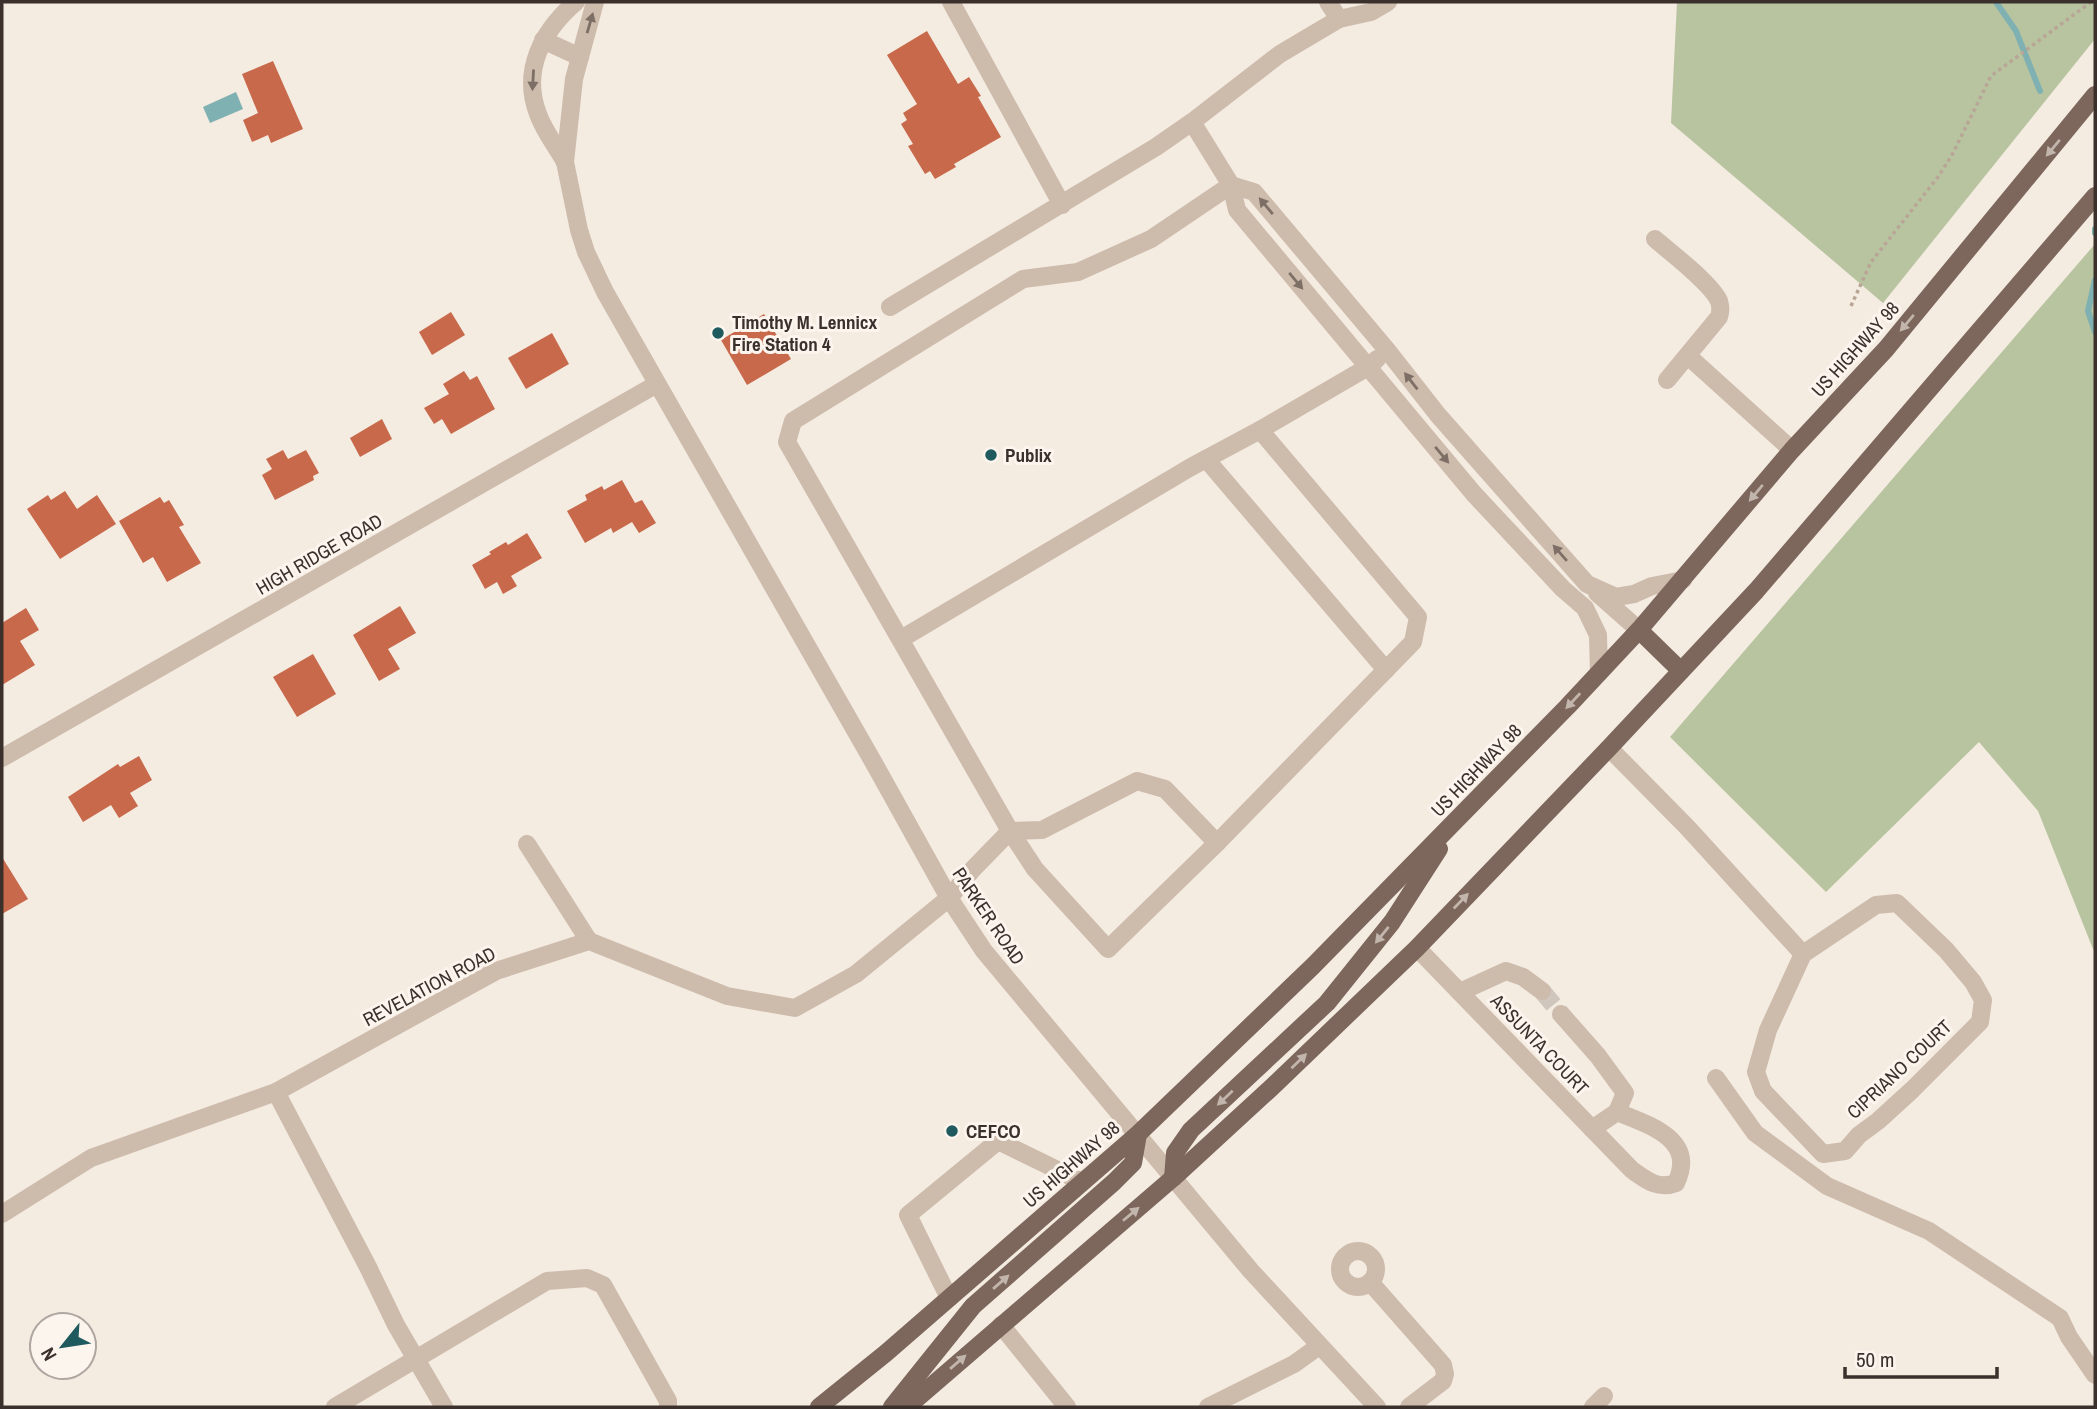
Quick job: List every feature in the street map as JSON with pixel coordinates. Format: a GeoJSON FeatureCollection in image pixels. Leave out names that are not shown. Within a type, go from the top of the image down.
{"type":"FeatureCollection","features":[{"type":"Feature","properties":{"kind":"main road","name":"US HIGHWAY 98"},"geometry":{"type":"LineString","coordinates":[[819,1407],[1138,1134],[1313,965],[1460,816],[1639,630],[1793,450],[1886,349],[2095,95]]}},
{"type":"Feature","properties":{"kind":"main road"},"geometry":{"type":"LineString","coordinates":[[907,1407],[1173,1178],[1417,948],[1756,591],[2095,196]]}},
{"type":"Feature","properties":{"kind":"main road"},"geometry":{"type":"LineString","coordinates":[[1639,630],[1681,671]]}},
{"type":"Feature","properties":{"kind":"main road"},"geometry":{"type":"LineString","coordinates":[[1173,1178],[1175,1153],[1191,1130],[1328,1003],[1392,922],[1460,816]]}},
{"type":"Feature","properties":{"kind":"main road"},"geometry":{"type":"LineString","coordinates":[[892,1407],[973,1306],[1133,1163],[1138,1134]]}},
{"type":"Feature","properties":{"kind":"street"},"geometry":{"type":"LineString","coordinates":[[565,162],[533,102],[533,70],[543,40],[555,21],[576,2]]}},
{"type":"Feature","properties":{"kind":"street"},"geometry":{"type":"LineString","coordinates":[[565,162],[574,79],[595,2]]}},
{"type":"Feature","properties":{"kind":"street"},"geometry":{"type":"LineString","coordinates":[[951,2],[1062,205]]}},
{"type":"Feature","properties":{"kind":"street"},"geometry":{"type":"LineString","coordinates":[[1328,2],[1339,19]]}},
{"type":"Feature","properties":{"kind":"street"},"geometry":{"type":"LineString","coordinates":[[890,307],[1156,148],[1280,54],[1339,19],[1371,12],[1388,2]]}},
{"type":"Feature","properties":{"kind":"street"},"geometry":{"type":"LineString","coordinates":[[543,40],[580,57]]}},
{"type":"Feature","properties":{"kind":"street"},"geometry":{"type":"LineString","coordinates":[[1192,122],[1231,185],[1237,210],[1474,494],[1563,589],[1585,608],[1598,635],[1599,673]]}},
{"type":"Feature","properties":{"kind":"street","name":"PARKER ROAD"},"geometry":{"type":"LineString","coordinates":[[565,162],[576,220],[586,252],[605,292],[949,898],[997,968],[1251,1271],[1377,1407]]}},
{"type":"Feature","properties":{"kind":"street"},"geometry":{"type":"LineString","coordinates":[[1231,185],[1254,192],[1438,415],[1587,584],[1639,630]]}},
{"type":"Feature","properties":{"kind":"street"},"geometry":{"type":"LineString","coordinates":[[1231,185],[1151,239],[1078,272],[1023,279],[793,421],[787,442],[1010,831],[1035,869],[1108,949],[1217,843],[1413,642],[1418,617],[1260,430]]}},
{"type":"Feature","properties":{"kind":"street"},"geometry":{"type":"LineString","coordinates":[[1655,239],[1710,288],[1721,309],[1719,317],[1667,380]]}},
{"type":"Feature","properties":{"kind":"street"},"geometry":{"type":"LineString","coordinates":[[901,639],[1368,367],[1387,350]]}},
{"type":"Feature","properties":{"kind":"street"},"geometry":{"type":"LineString","coordinates":[[1688,356],[1793,450]]}},
{"type":"Feature","properties":{"kind":"street","name":"HIGH RIDGE ROAD"},"geometry":{"type":"LineString","coordinates":[[2,758],[657,384]]}},
{"type":"Feature","properties":{"kind":"street"},"geometry":{"type":"LineString","coordinates":[[1206,459],[1386,670]]}},
{"type":"Feature","properties":{"kind":"street"},"geometry":{"type":"LineString","coordinates":[[1587,584],[1616,597],[1683,580]]}},
{"type":"Feature","properties":{"kind":"street"},"geometry":{"type":"LineString","coordinates":[[1608,749],[1687,827],[1803,954]]}},
{"type":"Feature","properties":{"kind":"street"},"geometry":{"type":"LineString","coordinates":[[527,844],[589,941],[727,996],[795,1008],[856,974],[949,898],[1010,831],[1042,830],[1137,781],[1165,789],[1217,843]]}},
{"type":"Feature","properties":{"kind":"street","name":"CIPRIANO COURT"},"geometry":{"type":"LineString","coordinates":[[1897,903],[1946,950],[1973,982],[1983,1000],[1980,1022],[1912,1090],[1859,1135],[1845,1151],[1823,1154],[1763,1091],[1756,1072],[1768,1030],[1803,954],[1876,905],[1897,903]]}},
{"type":"Feature","properties":{"kind":"street","name":"REVELATION ROAD"},"geometry":{"type":"LineString","coordinates":[[2,1214],[91,1158],[276,1092],[496,971],[589,941]]}},
{"type":"Feature","properties":{"kind":"street","name":"ASSUNTA COURT"},"geometry":{"type":"LineString","coordinates":[[1417,948],[1632,1170],[1650,1183],[1666,1187],[1676,1183],[1682,1171],[1682,1157],[1672,1141],[1659,1129],[1617,1112]]}},
{"type":"Feature","properties":{"kind":"street"},"geometry":{"type":"LineString","coordinates":[[1460,992],[1506,971],[1523,977],[1542,991]]}},
{"type":"Feature","properties":{"kind":"street"},"geometry":{"type":"LineString","coordinates":[[1562,1014],[1625,1093],[1617,1112],[1592,1129]]}},
{"type":"Feature","properties":{"kind":"street"},"geometry":{"type":"LineString","coordinates":[[1716,1078],[1755,1133],[1827,1186],[1929,1231],[2060,1318],[2069,1337],[2095,1375]]}},
{"type":"Feature","properties":{"kind":"street"},"geometry":{"type":"LineString","coordinates":[[276,1092],[415,1361],[444,1407]]}},
{"type":"Feature","properties":{"kind":"street"},"geometry":{"type":"LineString","coordinates":[[948,1298],[908,1215],[998,1141],[1082,1182]]}},
{"type":"Feature","properties":{"kind":"street"},"geometry":{"type":"LineString","coordinates":[[335,1407],[547,1281],[587,1278],[603,1285],[668,1401],[668,1407]]}},
{"type":"Feature","properties":{"kind":"street"},"geometry":{"type":"LineString","coordinates":[[1370,1282],[1443,1365],[1443,1381],[1409,1407]]}},
{"type":"Feature","properties":{"kind":"street"},"geometry":{"type":"LineString","coordinates":[[1001,1325],[1067,1407]]}},
{"type":"Feature","properties":{"kind":"street"},"geometry":{"type":"LineString","coordinates":[[1208,1407],[1294,1364],[1319,1346]]}},
{"type":"Feature","properties":{"kind":"path"},"geometry":{"type":"LineString","coordinates":[[1851,306],[1871,262],[1938,177],[1991,76],[2091,2]]}},
{"type":"Feature","properties":{"kind":"green space"},"geometry":{"type":"Polygon","coordinates":[[[1677,2],[2095,2],[2095,39],[1883,303],[1671,123],[1677,2]]]}},
{"type":"Feature","properties":{"kind":"green space"},"geometry":{"type":"Polygon","coordinates":[[[2095,244],[2095,954],[2038,811],[1979,742],[1826,892],[1670,737],[2095,244]]]}},
{"type":"Feature","properties":{"kind":"water"},"geometry":{"type":"Polygon","coordinates":[[[236,92],[243,109],[210,123],[203,107],[236,92]]]}},
{"type":"Feature","properties":{"kind":"building"},"geometry":{"type":"Polygon","coordinates":[[[927,31],[958,84],[969,77],[1001,137],[954,164],[956,167],[935,179],[930,171],[925,174],[908,146],[913,144],[901,124],[907,120],[903,113],[917,104],[887,55],[927,31]]]}},
{"type":"Feature","properties":{"kind":"building"},"geometry":{"type":"Polygon","coordinates":[[[273,61],[303,129],[271,143],[268,135],[252,142],[243,120],[258,113],[242,74],[273,61]]]}},
{"type":"Feature","properties":{"kind":"building"},"geometry":{"type":"Polygon","coordinates":[[[451,312],[465,335],[432,355],[419,332],[451,312]]]}},
{"type":"Feature","properties":{"kind":"building"},"geometry":{"type":"Polygon","coordinates":[[[764,314],[791,359],[747,385],[721,340],[764,314]]]}},
{"type":"Feature","properties":{"kind":"building"},"geometry":{"type":"Polygon","coordinates":[[[552,333],[569,364],[526,389],[508,358],[552,333]]]}},
{"type":"Feature","properties":{"kind":"building"},"geometry":{"type":"Polygon","coordinates":[[[464,371],[470,380],[477,376],[495,409],[451,434],[442,419],[434,424],[424,408],[449,394],[443,384],[464,371]]]}},
{"type":"Feature","properties":{"kind":"building"},"geometry":{"type":"Polygon","coordinates":[[[382,419],[392,439],[360,457],[350,438],[382,419]]]}},
{"type":"Feature","properties":{"kind":"building"},"geometry":{"type":"Polygon","coordinates":[[[283,450],[288,459],[306,450],[319,473],[313,476],[314,480],[275,500],[262,475],[272,469],[266,459],[283,450]]]}},
{"type":"Feature","properties":{"kind":"building"},"geometry":{"type":"Polygon","coordinates":[[[622,480],[635,503],[642,500],[656,523],[639,533],[632,522],[613,533],[611,528],[585,543],[567,511],[587,500],[585,495],[602,486],[604,490],[622,480]]]}},
{"type":"Feature","properties":{"kind":"building"},"geometry":{"type":"Polygon","coordinates":[[[65,491],[77,509],[97,495],[116,524],[60,559],[27,509],[48,495],[51,500],[65,491]]]}},
{"type":"Feature","properties":{"kind":"building"},"geometry":{"type":"Polygon","coordinates":[[[160,497],[164,503],[169,500],[184,525],[179,527],[201,563],[167,582],[153,557],[143,563],[119,521],[160,497]]]}},
{"type":"Feature","properties":{"kind":"building"},"geometry":{"type":"Polygon","coordinates":[[[527,533],[542,558],[511,576],[517,586],[503,594],[497,582],[485,589],[472,565],[506,542],[508,545],[527,533]]]}},
{"type":"Feature","properties":{"kind":"building"},"geometry":{"type":"Polygon","coordinates":[[[400,606],[416,633],[388,649],[400,669],[379,681],[353,635],[400,606]]]}},
{"type":"Feature","properties":{"kind":"building"},"geometry":{"type":"Polygon","coordinates":[[[26,608],[39,630],[20,641],[35,665],[2,685],[2,623],[26,608]]]}},
{"type":"Feature","properties":{"kind":"building"},"geometry":{"type":"Polygon","coordinates":[[[313,654],[336,694],[297,717],[273,677],[313,654]]]}},
{"type":"Feature","properties":{"kind":"building"},"geometry":{"type":"Polygon","coordinates":[[[139,756],[152,780],[130,793],[138,806],[119,818],[111,805],[83,822],[68,797],[118,764],[120,767],[139,756]]]}},
{"type":"Feature","properties":{"kind":"building"},"geometry":{"type":"Polygon","coordinates":[[[2,857],[28,899],[2,914],[2,857]]]}},
{"type":"Feature","properties":{"kind":"waterway"},"geometry":{"type":"LineString","coordinates":[[1996,2],[2016,31],[2040,91]]}},
{"type":"Feature","properties":{"kind":"waterway"},"geometry":{"type":"LineString","coordinates":[[2095,280],[2088,311],[2095,332]]}},
{"type":"Feature","properties":{"kind":"tunnel"},"geometry":{"type":"LineString","coordinates":[[1542,991],[1561,1014]]}},
{"type":"Feature","properties":{"kind":"place","name":"Timothy M. Lennicx Fire Station 4"},"geometry":{"type":"Point","coordinates":[718,333]}},
{"type":"Feature","properties":{"kind":"place","name":"Publix"},"geometry":{"type":"Point","coordinates":[991,455]}},
{"type":"Feature","properties":{"kind":"place","name":"CEFCO"},"geometry":{"type":"Point","coordinates":[952,1131]}}]}
